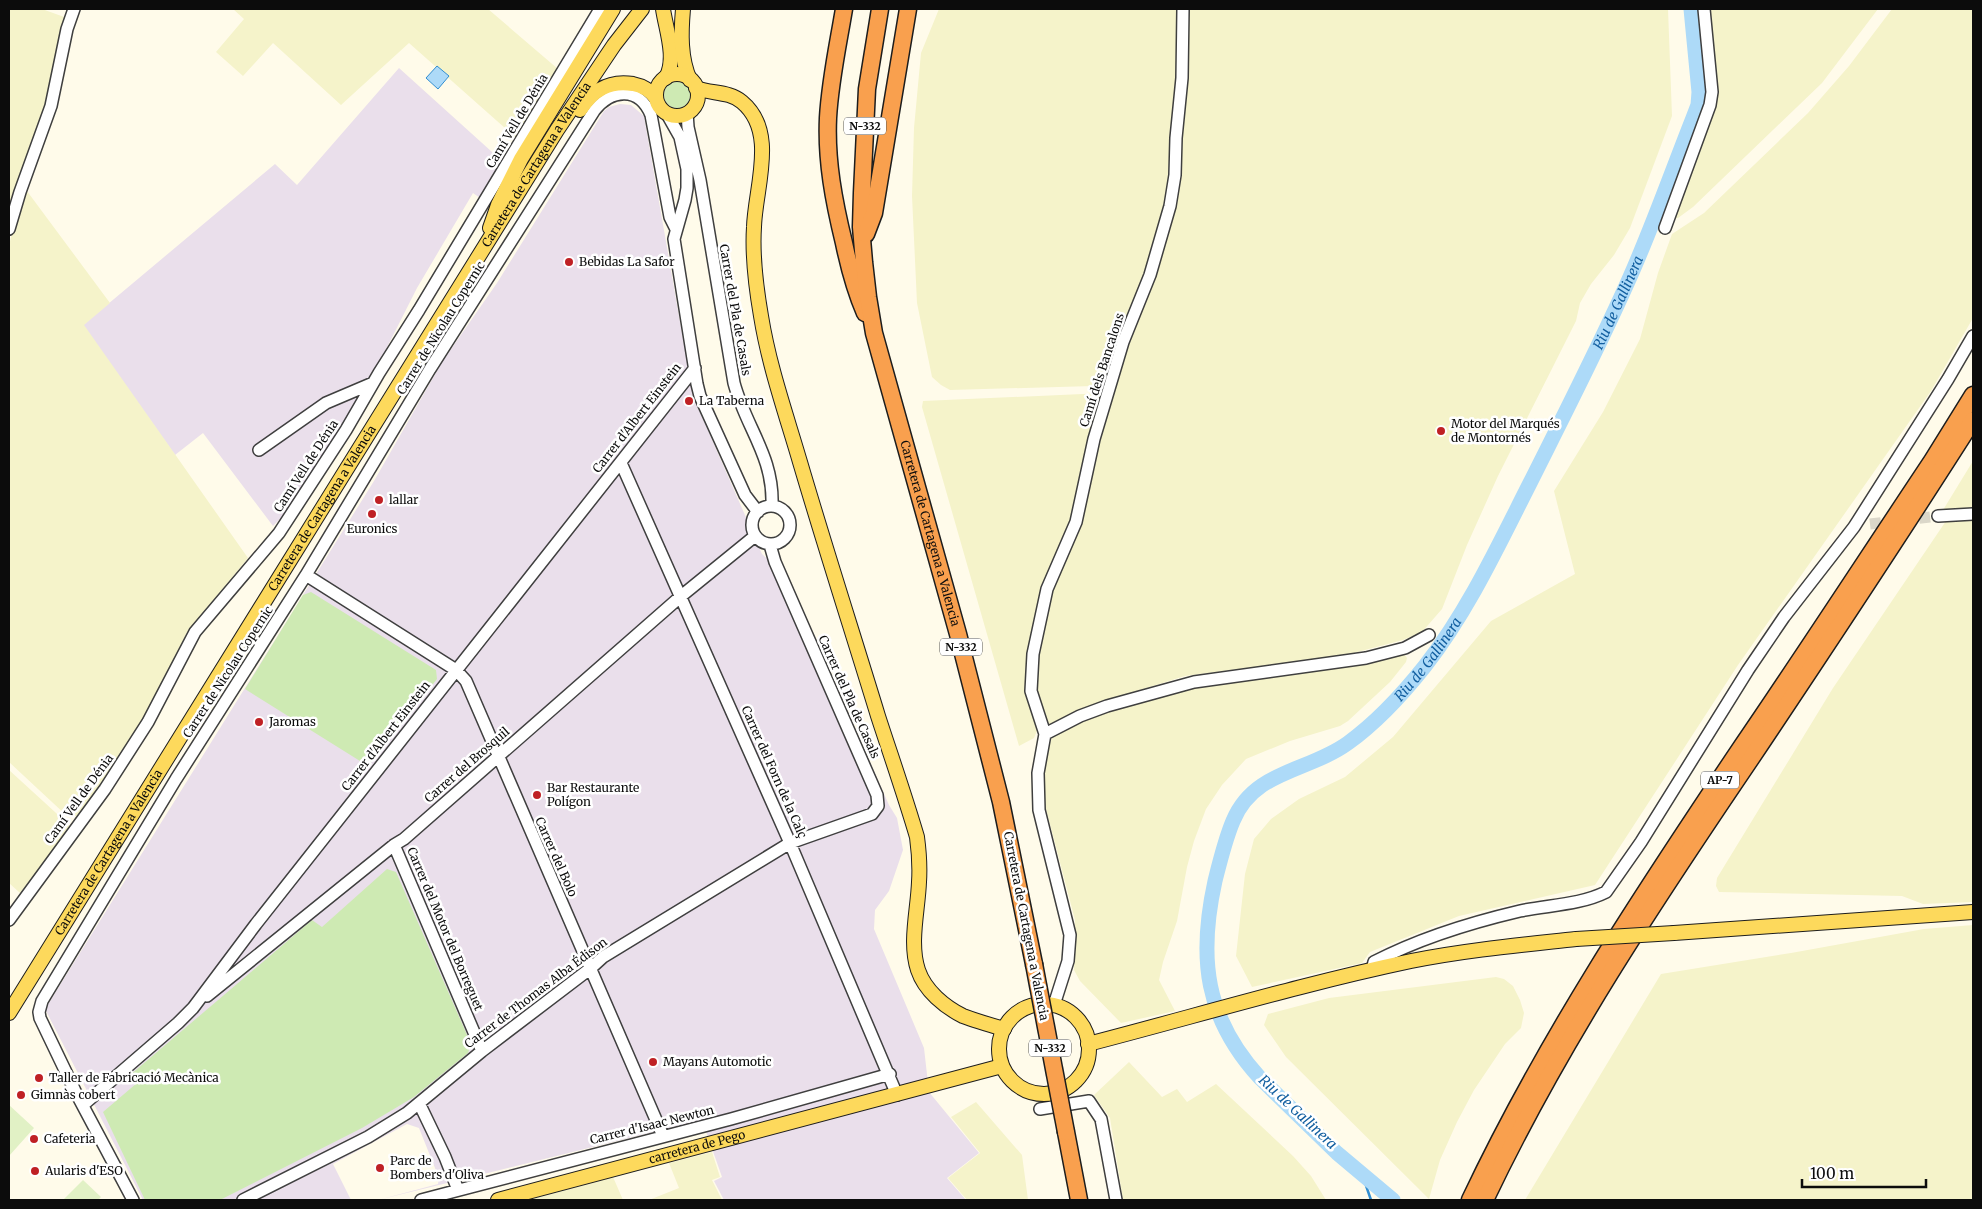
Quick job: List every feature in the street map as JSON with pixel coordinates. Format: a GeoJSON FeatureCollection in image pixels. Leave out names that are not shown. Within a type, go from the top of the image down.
{"type":"FeatureCollection","features":[{"type":"Feature","properties":{"kind":"highway"},"geometry":{"type":"LineString","coordinates":[[844,9],[831,82],[828,119],[828,159],[835,209],[855,292],[874,333]]}},
{"type":"Feature","properties":{"kind":"highway","name":"Carretera de Cartagena a Valencia"},"geometry":{"type":"LineString","coordinates":[[880,9],[867,89],[862,193],[863,244],[868,297],[874,333],[958,634],[1001,802],[1079,1200]]}},
{"type":"Feature","properties":{"kind":"highway"},"geometry":{"type":"LineString","coordinates":[[863,244],[874,213],[908,9]]}},
{"type":"Feature","properties":{"kind":"highway","name":"AP-7"},"geometry":{"type":"LineString","coordinates":[[1485,1200],[1488,1179],[1566,1019],[1670,854],[1926,469],[1973,395]]}},
{"type":"Feature","properties":{"kind":"highway","name":"AP-7"},"geometry":{"type":"LineString","coordinates":[[1470,1200],[1488,1179],[1580,1022],[1645,917],[1864,588],[1973,420]]}},
{"type":"Feature","properties":{"kind":"main road"},"geometry":{"type":"LineString","coordinates":[[480,254],[498,205],[521,159],[613,9]]}},
{"type":"Feature","properties":{"kind":"main road","name":"Carretera de Cartagena a Valencia"},"geometry":{"type":"LineString","coordinates":[[9,1013],[480,254],[588,83],[642,9]]}},
{"type":"Feature","properties":{"kind":"main road"},"geometry":{"type":"LineString","coordinates":[[663,9],[671,56],[675,67],[690,81]]}},
{"type":"Feature","properties":{"kind":"main road"},"geometry":{"type":"LineString","coordinates":[[683,9],[682,44],[684,62],[690,81],[692,108]]}},
{"type":"Feature","properties":{"kind":"main road"},"geometry":{"type":"LineString","coordinates":[[666,78],[671,56]]}},
{"type":"Feature","properties":{"kind":"main road"},"geometry":{"type":"LineString","coordinates":[[656,98],[659,85],[666,78],[673,75],[716,92],[730,95],[742,102],[756,120],[762,137],[754,227],[757,289],[762,322],[770,358],[812,502],[917,837],[920,859],[915,946],[918,971],[931,991],[949,1008],[973,1020],[1004,1029]]}},
{"type":"Feature","properties":{"kind":"main road"},"geometry":{"type":"LineString","coordinates":[[480,254],[511,216],[581,108],[594,92],[605,85],[623,82],[644,87],[656,98],[659,107],[667,114],[677,116],[692,108],[702,97],[716,92]]}},
{"type":"Feature","properties":{"kind":"main road"},"geometry":{"type":"LineString","coordinates":[[1088,1044],[1372,970],[1464,952],[1576,939],[1973,912]]}},
{"type":"Feature","properties":{"kind":"main road"},"geometry":{"type":"LineString","coordinates":[[1036,1005],[1054,1005],[1065,1009],[1076,1018],[1084,1030],[1088,1044],[1086,1063],[1076,1080],[1067,1088],[1042,1094],[1024,1089],[1009,1077],[1002,1066],[999,1054],[1000,1041],[1010,1019],[1019,1011],[1036,1005]]}},
{"type":"Feature","properties":{"kind":"main road","name":"carretera de Pego"},"geometry":{"type":"LineString","coordinates":[[498,1200],[1002,1066]]}},
{"type":"Feature","properties":{"kind":"street"},"geometry":{"type":"LineString","coordinates":[[9,229],[50,106],[67,29],[74,9]]}},
{"type":"Feature","properties":{"kind":"street","name":"Camí Vell de Dénia"},"geometry":{"type":"LineString","coordinates":[[9,920],[114,774],[148,722],[196,632],[279,533],[346,430],[600,9]]}},
{"type":"Feature","properties":{"kind":"street","name":"Camí dels Bancalons"},"geometry":{"type":"LineString","coordinates":[[1045,734],[1031,692],[1033,654],[1047,589],[1076,522],[1094,439],[1123,342],[1150,275],[1170,206],[1175,175],[1176,138],[1182,78],[1183,9]]}},
{"type":"Feature","properties":{"kind":"street"},"geometry":{"type":"LineString","coordinates":[[1665,228],[1710,106],[1712,92],[1704,9]]}},
{"type":"Feature","properties":{"kind":"street","name":"Carrer de Nicolau Copernic"},"geometry":{"type":"LineString","coordinates":[[83,1105],[40,1018],[39,1012],[42,1000],[176,779],[306,576],[430,369],[594,111],[606,98],[625,93],[632,95],[642,101],[651,115],[670,217],[676,229]]}},
{"type":"Feature","properties":{"kind":"street","name":"Carrer del Pla de Casals"},"geometry":{"type":"LineString","coordinates":[[692,108],[688,127],[700,180],[734,383],[739,400],[767,463],[773,495],[772,506]]}},
{"type":"Feature","properties":{"kind":"street"},"geometry":{"type":"LineString","coordinates":[[667,114],[680,137],[687,177],[683,210],[676,229],[675,245],[700,396],[745,495],[758,512]]}},
{"type":"Feature","properties":{"kind":"street"},"geometry":{"type":"LineString","coordinates":[[1372,970],[1374,962],[1422,940],[1491,918],[1597,896],[1611,886],[1641,842],[1748,670],[1784,617],[1854,527],[1973,336]]}},
{"type":"Feature","properties":{"kind":"street","name":"Carrer d'Albert Einstein"},"geometry":{"type":"LineString","coordinates":[[83,1105],[165,1036],[193,1008],[256,924],[694,368]]}},
{"type":"Feature","properties":{"kind":"street"},"geometry":{"type":"LineString","coordinates":[[259,450],[326,403],[373,383]]}},
{"type":"Feature","properties":{"kind":"street","name":"Carrer del Forn de la Calç"},"geometry":{"type":"LineString","coordinates":[[620,463],[790,843],[890,1074],[897,1095]]}},
{"type":"Feature","properties":{"kind":"street"},"geometry":{"type":"LineString","coordinates":[[772,506],[785,512],[790,520],[790,529],[783,540],[770,545],[762,542],[755,536],[752,522],[763,508],[772,506]]}},
{"type":"Feature","properties":{"kind":"street"},"geometry":{"type":"LineString","coordinates":[[1938,516],[1973,514]]}},
{"type":"Feature","properties":{"kind":"street","name":"Carrer del Brosquil"},"geometry":{"type":"LineString","coordinates":[[193,1008],[394,845],[404,839],[680,597],[755,536]]}},
{"type":"Feature","properties":{"kind":"street","name":"Carrer del Pla de Casals"},"geometry":{"type":"LineString","coordinates":[[770,545],[775,562],[877,795],[878,806]]}},
{"type":"Feature","properties":{"kind":"street","name":"Carrer del Bolo"},"geometry":{"type":"LineString","coordinates":[[306,576],[456,670],[466,681],[663,1136]]}},
{"type":"Feature","properties":{"kind":"street"},"geometry":{"type":"LineString","coordinates":[[1054,1005],[1068,961],[1070,935],[1039,810],[1038,773],[1045,734],[1080,716],[1107,706],[1194,682],[1366,658],[1405,648],[1429,635]]}},
{"type":"Feature","properties":{"kind":"street","name":"Carrer de Thomas Alba Édison"},"geometry":{"type":"LineString","coordinates":[[243,1200],[368,1137],[407,1113],[482,1051],[603,957],[790,843],[872,814],[878,806]]}},
{"type":"Feature","properties":{"kind":"street","name":"Carrer del Motor del Borreguet"},"geometry":{"type":"LineString","coordinates":[[394,845],[482,1051]]}},
{"type":"Feature","properties":{"kind":"street","name":"Carrer d'Isaac Newton"},"geometry":{"type":"LineString","coordinates":[[420,1200],[731,1119],[890,1074]]}},
{"type":"Feature","properties":{"kind":"street"},"geometry":{"type":"LineString","coordinates":[[1040,1109],[1089,1101],[1101,1119],[1116,1200]]}},
{"type":"Feature","properties":{"kind":"street"},"geometry":{"type":"LineString","coordinates":[[419,1103],[445,1157],[458,1190]]}},
{"type":"Feature","properties":{"kind":"street"},"geometry":{"type":"LineString","coordinates":[[83,1105],[133,1200]]}},
{"type":"Feature","properties":{"kind":"shaded area"},"geometry":{"type":"Polygon","coordinates":[[[9,9],[42,9],[67,18],[48,105],[9,217],[9,9]]]}},
{"type":"Feature","properties":{"kind":"shaded area"},"geometry":{"type":"Polygon","coordinates":[[[233,9],[488,9],[558,69],[515,137],[409,43],[341,105],[273,43],[243,76],[216,52],[244,19],[233,9]]]}},
{"type":"Feature","properties":{"kind":"shaded area"},"geometry":{"type":"Polygon","coordinates":[[[939,9],[1179,9],[1178,73],[1168,191],[1148,267],[1108,376],[1093,386],[950,390],[932,377],[917,303],[912,196],[914,128],[921,53],[939,9]]]}},
{"type":"Feature","properties":{"kind":"shaded area"},"geometry":{"type":"Polygon","coordinates":[[[1186,9],[1668,9],[1672,116],[1630,228],[1614,255],[1591,284],[1580,303],[1576,321],[1498,476],[1467,545],[1442,609],[1422,632],[1403,640],[1346,655],[1185,676],[1092,705],[1048,726],[1034,692],[1033,666],[1048,595],[1097,441],[1125,342],[1172,213],[1186,9]]]}},
{"type":"Feature","properties":{"kind":"shaded area"},"geometry":{"type":"Polygon","coordinates":[[[1707,9],[1878,9],[1822,83],[1693,207],[1678,218],[1671,219],[1712,106],[1707,9]]]}},
{"type":"Feature","properties":{"kind":"shaded area"},"geometry":{"type":"Polygon","coordinates":[[[1892,9],[1973,9],[1973,318],[1931,391],[1738,665],[1595,885],[1459,916],[1370,952],[1362,963],[1252,987],[1236,956],[1245,874],[1254,839],[1271,819],[1299,799],[1345,777],[1393,737],[1491,621],[1575,574],[1554,491],[1603,412],[1640,339],[1658,273],[1672,234],[1704,213],[1808,113],[1849,66],[1892,9]]]}},
{"type":"Feature","properties":{"kind":"shaded area"},"geometry":{"type":"Polygon","coordinates":[[[399,68],[502,161],[480,198],[473,193],[417,288],[373,375],[281,518],[273,526],[203,433],[175,455],[83,325],[275,164],[297,185],[399,68]]]}},
{"type":"Feature","properties":{"kind":"shaded area"},"geometry":{"type":"Polygon","coordinates":[[[620,104],[631,105],[644,116],[693,396],[762,554],[789,579],[889,805],[897,818],[903,850],[889,891],[875,910],[874,929],[924,1048],[929,1092],[979,1153],[947,1178],[966,1200],[724,1200],[714,1181],[722,1177],[702,1120],[378,1200],[438,1184],[439,1178],[419,1128],[407,1124],[333,1164],[351,1200],[143,1200],[45,1009],[374,481],[442,362],[497,283],[604,111],[609,107],[620,104]]]}},
{"type":"Feature","properties":{"kind":"shaded area"},"geometry":{"type":"Polygon","coordinates":[[[24,187],[110,303],[84,325],[248,558],[187,632],[148,710],[102,787],[79,816],[67,816],[9,762],[9,245],[24,187]]]}},
{"type":"Feature","properties":{"kind":"shaded area"},"geometry":{"type":"Polygon","coordinates":[[[1105,393],[1075,515],[1032,642],[1039,726],[1034,738],[1019,746],[922,407],[923,401],[1105,393]]]}},
{"type":"Feature","properties":{"kind":"shaded area"},"geometry":{"type":"Polygon","coordinates":[[[1973,461],[1973,512],[1943,510],[1973,461]]]}},
{"type":"Feature","properties":{"kind":"shaded area"},"geometry":{"type":"Polygon","coordinates":[[[1973,517],[1973,902],[1923,904],[1902,896],[1719,892],[1716,886],[1717,878],[1833,688],[1948,518],[1973,517]]]}},
{"type":"Feature","properties":{"kind":"shaded area"},"geometry":{"type":"Polygon","coordinates":[[[1404,654],[1407,658],[1406,662],[1390,682],[1348,721],[1340,726],[1290,741],[1246,759],[1222,785],[1206,809],[1194,841],[1177,921],[1159,980],[1175,1011],[1121,1023],[1080,981],[1074,970],[1075,920],[1045,805],[1044,778],[1048,747],[1054,733],[1088,717],[1184,688],[1404,654]]]}},
{"type":"Feature","properties":{"kind":"shaded area"},"geometry":{"type":"Polygon","coordinates":[[[9,770],[67,823],[70,828],[20,893],[9,883],[9,770]]]}},
{"type":"Feature","properties":{"kind":"shaded area"},"geometry":{"type":"Polygon","coordinates":[[[1973,925],[1973,1200],[1525,1200],[1661,974],[1924,929],[1973,925]]]}},
{"type":"Feature","properties":{"kind":"shaded area"},"geometry":{"type":"Polygon","coordinates":[[[1496,977],[1504,979],[1513,986],[1520,1000],[1524,1013],[1521,1028],[1505,1044],[1474,1090],[1440,1160],[1429,1199],[1286,1057],[1264,1025],[1268,1014],[1329,998],[1496,977]]]}},
{"type":"Feature","properties":{"kind":"shaded area"},"geometry":{"type":"Polygon","coordinates":[[[1129,1062],[1162,1097],[1177,1089],[1187,1102],[1216,1084],[1293,1156],[1311,1176],[1326,1200],[1123,1200],[1110,1118],[1094,1095],[1129,1062]]]}},
{"type":"Feature","properties":{"kind":"shaded area"},"geometry":{"type":"Polygon","coordinates":[[[976,1102],[1022,1155],[1028,1200],[967,1200],[948,1178],[980,1153],[951,1117],[976,1102]]]}},
{"type":"Feature","properties":{"kind":"shaded area"},"geometry":{"type":"Polygon","coordinates":[[[712,1152],[720,1177],[712,1180],[722,1200],[649,1200],[679,1188],[669,1163],[712,1152]]]}},
{"type":"Feature","properties":{"kind":"shaded area"},"geometry":{"type":"Polygon","coordinates":[[[613,1177],[623,1200],[528,1200],[592,1183],[613,1177]]]}},
{"type":"Feature","properties":{"kind":"green space"},"geometry":{"type":"Polygon","coordinates":[[[677,82],[686,86],[690,95],[686,104],[677,108],[668,104],[664,95],[668,86],[677,82]]]}},
{"type":"Feature","properties":{"kind":"green space"},"geometry":{"type":"Polygon","coordinates":[[[311,592],[436,670],[437,679],[368,766],[245,689],[303,595],[311,592]]]}},
{"type":"Feature","properties":{"kind":"green space"},"geometry":{"type":"Polygon","coordinates":[[[387,869],[396,872],[471,1044],[468,1053],[414,1097],[362,1128],[220,1200],[145,1200],[103,1112],[137,1083],[130,1075],[312,920],[322,927],[387,869]]]}},
{"type":"Feature","properties":{"kind":"green space"},"geometry":{"type":"Polygon","coordinates":[[[9,1105],[34,1128],[9,1156],[9,1105]]]}},
{"type":"Feature","properties":{"kind":"green space"},"geometry":{"type":"Polygon","coordinates":[[[83,1180],[101,1197],[98,1200],[63,1200],[83,1180]]]}},
{"type":"Feature","properties":{"kind":"water"},"geometry":{"type":"Polygon","coordinates":[[[437,66],[449,76],[438,89],[426,78],[437,66]]]}},
{"type":"Feature","properties":{"kind":"waterway","name":"Riu de Gallinera"},"geometry":{"type":"LineString","coordinates":[[1393,1200],[1337,1153],[1260,1078],[1227,1033],[1217,1010],[1210,986],[1207,961],[1210,909],[1217,873],[1230,828],[1242,804],[1254,791],[1268,782],[1332,753],[1348,743],[1389,708],[1441,645],[1482,578],[1594,355],[1630,277],[1698,105],[1699,92],[1691,9]]}},
{"type":"Feature","properties":{"kind":"waterway"},"geometry":{"type":"LineString","coordinates":[[1362,1174],[1371,1200]]}},
{"type":"Feature","properties":{"kind":"tunnel"},"geometry":{"type":"LineString","coordinates":[[1870,524],[1938,516]]}},
{"type":"Feature","properties":{"kind":"place","name":"Bebidas La Safor"},"geometry":{"type":"Point","coordinates":[569,262]}},
{"type":"Feature","properties":{"kind":"place","name":"La Taberna"},"geometry":{"type":"Point","coordinates":[689,401]}},
{"type":"Feature","properties":{"kind":"place","name":"Motor del Marqués de Montornés"},"geometry":{"type":"Point","coordinates":[1441,431]}},
{"type":"Feature","properties":{"kind":"place","name":"lallar"},"geometry":{"type":"Point","coordinates":[379,500]}},
{"type":"Feature","properties":{"kind":"place","name":"Euronics"},"geometry":{"type":"Point","coordinates":[372,514]}},
{"type":"Feature","properties":{"kind":"place","name":"Jaromas"},"geometry":{"type":"Point","coordinates":[259,722]}},
{"type":"Feature","properties":{"kind":"place","name":"Bar Restaurante Polígon"},"geometry":{"type":"Point","coordinates":[537,795]}},
{"type":"Feature","properties":{"kind":"place","name":"Mayans Automotic"},"geometry":{"type":"Point","coordinates":[653,1062]}},
{"type":"Feature","properties":{"kind":"place","name":"Taller de Fabricació Mecànica"},"geometry":{"type":"Point","coordinates":[39,1078]}},
{"type":"Feature","properties":{"kind":"place","name":"Gimnàs cobert"},"geometry":{"type":"Point","coordinates":[21,1095]}},
{"type":"Feature","properties":{"kind":"place","name":"Cafeteria"},"geometry":{"type":"Point","coordinates":[34,1139]}},
{"type":"Feature","properties":{"kind":"place","name":"Parc de Bombers d'Oliva"},"geometry":{"type":"Point","coordinates":[380,1168]}},
{"type":"Feature","properties":{"kind":"place","name":"Aularis d'ESO"},"geometry":{"type":"Point","coordinates":[35,1171]}}]}
